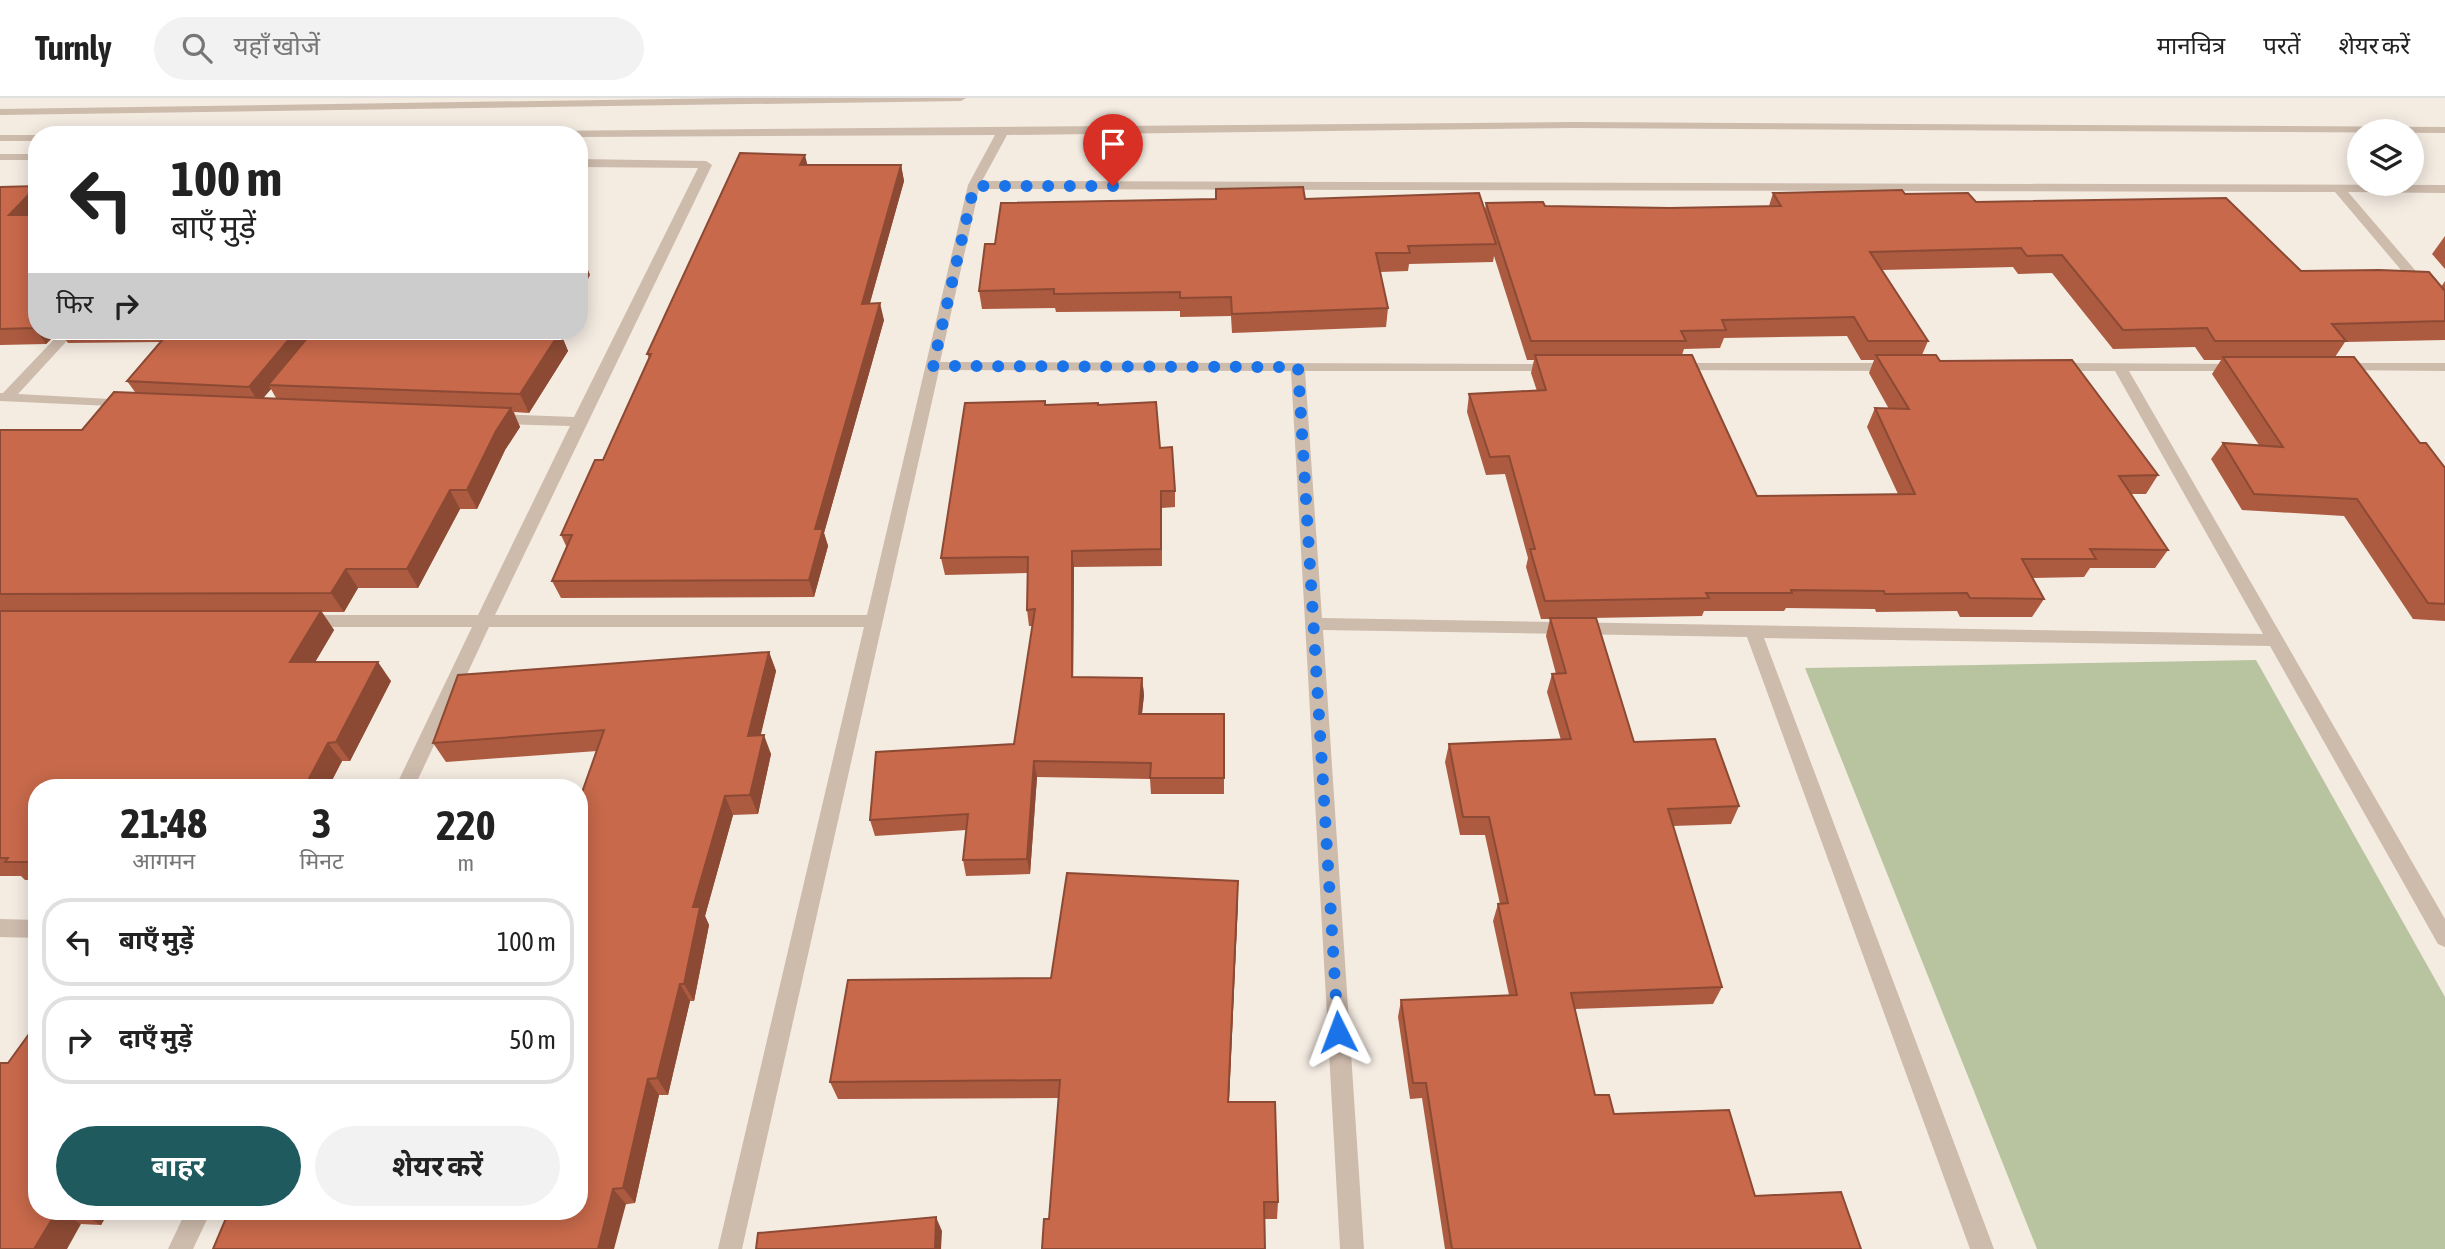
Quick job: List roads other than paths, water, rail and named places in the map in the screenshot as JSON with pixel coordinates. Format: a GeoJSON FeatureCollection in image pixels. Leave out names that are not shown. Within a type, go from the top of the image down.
{"type":"FeatureCollection","features":[{"type":"Feature","properties":{"kind":"street"},"geometry":{"type":"LineString","coordinates":[[0,111],[961,98]]}},
{"type":"Feature","properties":{"kind":"street"},"geometry":{"type":"LineString","coordinates":[[588,134],[1574,125],[2445,130]]}},
{"type":"Feature","properties":{"kind":"street"},"geometry":{"type":"LineString","coordinates":[[730,1249],[974,186],[1003,132]]}},
{"type":"Feature","properties":{"kind":"street"},"geometry":{"type":"LineString","coordinates":[[0,138],[28,138]]}},
{"type":"Feature","properties":{"kind":"street"},"geometry":{"type":"LineString","coordinates":[[0,157],[28,157]]}},
{"type":"Feature","properties":{"kind":"street"},"geometry":{"type":"LineString","coordinates":[[408,779],[579,422],[706,165],[588,163]]}},
{"type":"Feature","properties":{"kind":"street"},"geometry":{"type":"LineString","coordinates":[[974,186],[2445,189]]}},
{"type":"Feature","properties":{"kind":"street"},"geometry":{"type":"LineString","coordinates":[[2338,188],[2445,313]]}},
{"type":"Feature","properties":{"kind":"street"},"geometry":{"type":"LineString","coordinates":[[3,397],[60,340]]}},
{"type":"Feature","properties":{"kind":"street"},"geometry":{"type":"LineString","coordinates":[[933,366],[1576,367]]}},
{"type":"Feature","properties":{"kind":"street"},"geometry":{"type":"LineString","coordinates":[[1298,367],[1352,1249]]}},
{"type":"Feature","properties":{"kind":"street"},"geometry":{"type":"LineString","coordinates":[[1660,367],[1911,367]]}},
{"type":"Feature","properties":{"kind":"street"},"geometry":{"type":"LineString","coordinates":[[2036,367],[2255,367]]}},
{"type":"Feature","properties":{"kind":"street"},"geometry":{"type":"LineString","coordinates":[[2120,367],[2445,938]]}},
{"type":"Feature","properties":{"kind":"street"},"geometry":{"type":"LineString","coordinates":[[2323,367],[2445,368]]}},
{"type":"Feature","properties":{"kind":"street"},"geometry":{"type":"LineString","coordinates":[[3,397],[142,404]]}},
{"type":"Feature","properties":{"kind":"street"},"geometry":{"type":"LineString","coordinates":[[483,419],[579,422]]}},
{"type":"Feature","properties":{"kind":"street"},"geometry":{"type":"LineString","coordinates":[[291,621],[874,621]]}},
{"type":"Feature","properties":{"kind":"street"},"geometry":{"type":"LineString","coordinates":[[1313,624],[2275,640]]}},
{"type":"Feature","properties":{"kind":"street"},"geometry":{"type":"LineString","coordinates":[[1753,631],[1982,1249]]}},
{"type":"Feature","properties":{"kind":"street"},"geometry":{"type":"LineString","coordinates":[[0,928],[28,929]]}},
{"type":"Feature","properties":{"kind":"street"},"geometry":{"type":"LineString","coordinates":[[180,1249],[194,1220]]}}]}
